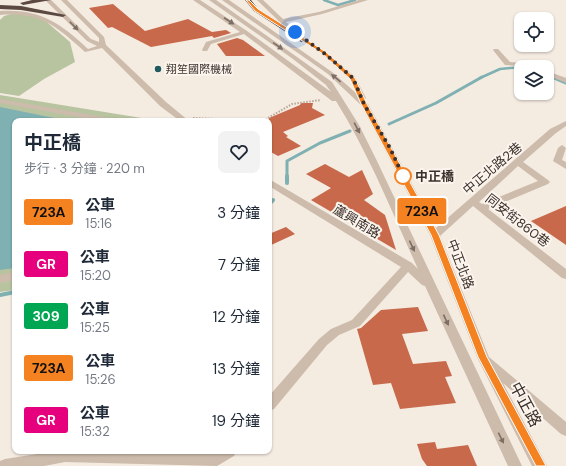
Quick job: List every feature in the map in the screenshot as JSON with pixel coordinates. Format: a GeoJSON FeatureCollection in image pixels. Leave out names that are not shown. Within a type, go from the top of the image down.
{"type":"FeatureCollection","features":[{"type":"Feature","properties":{"kind":"highway"},"geometry":{"type":"LineString","coordinates":[[0,2],[13,0]]}},
{"type":"Feature","properties":{"kind":"highway"},"geometry":{"type":"LineString","coordinates":[[0,7],[48,0]]}},
{"type":"Feature","properties":{"kind":"highway"},"geometry":{"type":"LineString","coordinates":[[248,0],[256,10],[304,40]]}},
{"type":"Feature","properties":{"kind":"highway"},"geometry":{"type":"LineString","coordinates":[[0,7],[21,8],[63,15]]}},
{"type":"Feature","properties":{"kind":"street"},"geometry":{"type":"LineString","coordinates":[[48,0],[89,40],[103,46],[163,104],[184,118]]}},
{"type":"Feature","properties":{"kind":"street"},"geometry":{"type":"LineString","coordinates":[[64,0],[102,38],[103,46]]}},
{"type":"Feature","properties":{"kind":"street"},"geometry":{"type":"LineString","coordinates":[[196,0],[245,32],[343,105]]}},
{"type":"Feature","properties":{"kind":"street"},"geometry":{"type":"LineString","coordinates":[[212,0],[295,58],[329,84],[343,105],[372,159],[514,466]]}},
{"type":"Feature","properties":{"kind":"street","name":"中正北路"},"geometry":{"type":"LineString","coordinates":[[225,0],[306,55],[343,84],[364,104],[435,235],[483,357]]}},
{"type":"Feature","properties":{"kind":"street"},"geometry":{"type":"LineString","coordinates":[[260,0],[304,40],[324,53],[353,78],[364,104]]}},
{"type":"Feature","properties":{"kind":"street"},"geometry":{"type":"LineString","coordinates":[[282,21],[320,13],[365,0]]}},
{"type":"Feature","properties":{"kind":"street"},"geometry":{"type":"LineString","coordinates":[[0,13],[11,12],[45,17],[55,23],[87,51],[103,46]]}},
{"type":"Feature","properties":{"kind":"street"},"geometry":{"type":"LineString","coordinates":[[205,50],[208,43],[245,32]]}},
{"type":"Feature","properties":{"kind":"street"},"geometry":{"type":"LineString","coordinates":[[496,50],[504,63],[514,66]]}},
{"type":"Feature","properties":{"kind":"street"},"geometry":{"type":"LineString","coordinates":[[554,76],[566,81]]}},
{"type":"Feature","properties":{"kind":"street"},"geometry":{"type":"LineString","coordinates":[[0,101],[97,118]]}},
{"type":"Feature","properties":{"kind":"street","name":"中正北路2巷"},"geometry":{"type":"LineString","coordinates":[[435,235],[518,162],[556,145],[553,131],[566,123]]}},
{"type":"Feature","properties":{"kind":"street"},"geometry":{"type":"LineString","coordinates":[[556,145],[557,161],[566,166]]}},
{"type":"Feature","properties":{"kind":"street"},"geometry":{"type":"LineString","coordinates":[[481,208],[545,182],[518,162]]}},
{"type":"Feature","properties":{"kind":"street","name":"蘆興南路"},"geometry":{"type":"LineString","coordinates":[[272,184],[408,266],[429,285]]}},
{"type":"Feature","properties":{"kind":"street","name":"同安街860巷"},"geometry":{"type":"LineString","coordinates":[[472,201],[566,275]]}},
{"type":"Feature","properties":{"kind":"street"},"geometry":{"type":"LineString","coordinates":[[272,402],[323,342],[335,332],[356,323],[408,266]]}},
{"type":"Feature","properties":{"kind":"street"},"geometry":{"type":"LineString","coordinates":[[0,279],[12,277]]}},
{"type":"Feature","properties":{"kind":"street"},"geometry":{"type":"LineString","coordinates":[[483,357],[566,430]]}},
{"type":"Feature","properties":{"kind":"street","name":"中正路"},"geometry":{"type":"LineString","coordinates":[[483,357],[540,466]]}},
{"type":"Feature","properties":{"kind":"street"},"geometry":{"type":"LineString","coordinates":[[5,466],[65,456],[217,459],[224,454]]}},
{"type":"Feature","properties":{"kind":"path"},"geometry":{"type":"LineString","coordinates":[[271,118],[275,112],[301,100],[326,100]]}},
{"type":"Feature","properties":{"kind":"green space"},"geometry":{"type":"Polygon","coordinates":[[[15,13],[42,18],[70,42],[75,62],[44,79],[19,96],[0,93],[0,20],[4,16],[15,13]]]}},
{"type":"Feature","properties":{"kind":"green space"},"geometry":{"type":"Polygon","coordinates":[[[0,95],[142,118],[12,118],[12,290],[0,292],[0,95]]]}},
{"type":"Feature","properties":{"kind":"water"},"geometry":{"type":"Polygon","coordinates":[[[0,107],[54,118],[12,118],[12,268],[0,270],[0,107]]]}},
{"type":"Feature","properties":{"kind":"building"},"geometry":{"type":"Polygon","coordinates":[[[113,4],[145,31],[188,19],[212,32],[226,30],[231,33],[214,38],[212,36],[151,47],[112,27],[108,28],[89,8],[113,4]]]}},
{"type":"Feature","properties":{"kind":"building"},"geometry":{"type":"Polygon","coordinates":[[[237,38],[243,40],[265,56],[226,56],[217,44],[237,38]]]}},
{"type":"Feature","properties":{"kind":"building"},"geometry":{"type":"Polygon","coordinates":[[[301,103],[313,103],[312,108],[325,115],[283,132],[288,136],[286,137],[301,146],[278,156],[272,153],[272,118],[269,118],[300,105],[301,103]]]}},
{"type":"Feature","properties":{"kind":"building"},"geometry":{"type":"Polygon","coordinates":[[[325,164],[349,177],[362,170],[373,194],[364,200],[385,215],[396,250],[311,200],[331,188],[306,174],[325,164]]]}},
{"type":"Feature","properties":{"kind":"building"},"geometry":{"type":"Polygon","coordinates":[[[566,206],[566,245],[531,221],[566,206]]]}},
{"type":"Feature","properties":{"kind":"building"},"geometry":{"type":"Polygon","coordinates":[[[286,227],[295,234],[272,245],[272,233],[286,227]]]}},
{"type":"Feature","properties":{"kind":"building"},"geometry":{"type":"Polygon","coordinates":[[[418,307],[428,331],[402,334],[413,364],[446,361],[452,376],[445,377],[456,403],[400,409],[391,383],[373,385],[357,329],[361,328],[381,310],[418,307]]]}},
{"type":"Feature","properties":{"kind":"building"},"geometry":{"type":"Polygon","coordinates":[[[435,442],[437,449],[468,445],[477,466],[427,466],[422,459],[417,444],[435,442]]]}},
{"type":"Feature","properties":{"kind":"waterway"},"geometry":{"type":"LineString","coordinates":[[324,0],[338,5],[355,0]]}},
{"type":"Feature","properties":{"kind":"waterway"},"geometry":{"type":"LineString","coordinates":[[481,77],[500,69],[514,68]]}},
{"type":"Feature","properties":{"kind":"waterway"},"geometry":{"type":"LineString","coordinates":[[389,124],[436,103],[481,77]]}},
{"type":"Feature","properties":{"kind":"waterway"},"geometry":{"type":"LineString","coordinates":[[554,78],[566,83]]}},
{"type":"Feature","properties":{"kind":"waterway"},"geometry":{"type":"LineString","coordinates":[[287,183],[287,161],[320,143],[350,131]]}},
{"type":"Feature","properties":{"kind":"waterway"},"geometry":{"type":"LineString","coordinates":[[0,295],[12,293]]}},
{"type":"Feature","properties":{"kind":"bus line","name":"723A"},"geometry":{"type":"LineString","coordinates":[[248,0],[256,10],[324,53],[353,78],[364,104],[390,148],[408,187],[435,235],[483,357],[540,466]]}},
{"type":"Feature","properties":{"kind":"place","name":"翔笙國際機械"},"geometry":{"type":"Point","coordinates":[158,69]}},
{"type":"Feature","properties":{"kind":"place","name":"中正橋"},"geometry":{"type":"Point","coordinates":[403,176]}},
{"type":"Feature","properties":{"kind":"route"},"geometry":{"type":"LineString","coordinates":[[295,32],[304,40],[324,53],[353,78],[364,104],[390,148],[403,176]]}}]}
